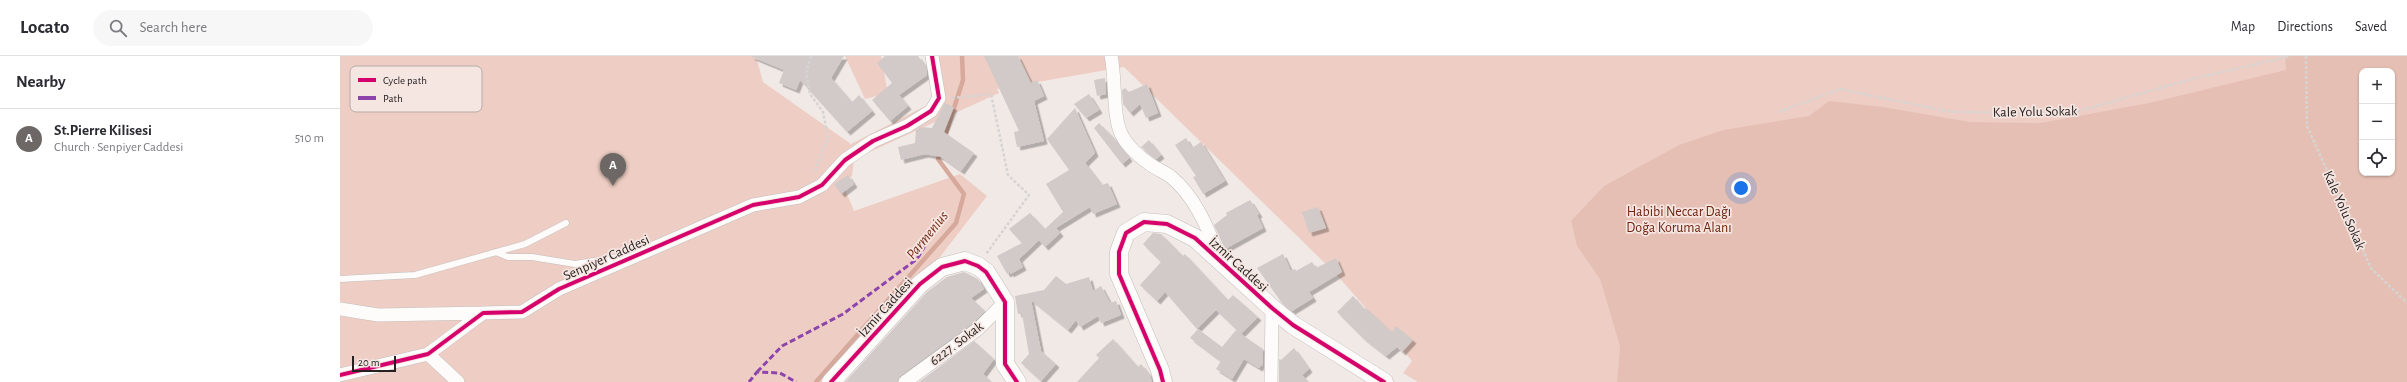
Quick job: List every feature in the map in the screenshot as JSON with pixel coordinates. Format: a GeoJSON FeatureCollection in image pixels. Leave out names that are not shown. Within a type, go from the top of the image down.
{"type":"FeatureCollection","features":[{"type":"Feature","properties":{"kind":"street"},"geometry":{"type":"LineString","coordinates":[[932,56],[939,98]]}},
{"type":"Feature","properties":{"kind":"street"},"geometry":{"type":"LineString","coordinates":[[1112,56],[1114,69],[1114,95],[1122,137],[1150,165],[1170,176],[1190,198],[1202,215],[1221,262]]}},
{"type":"Feature","properties":{"kind":"street","name":"Senpiyer Caddesi"},"geometry":{"type":"LineString","coordinates":[[340,309],[378,315],[522,312],[559,289],[753,204],[798,197],[822,185],[845,160],[873,141],[907,126],[931,111],[939,98]]}},
{"type":"Feature","properties":{"kind":"street","name":"İzmir Caddesi"},"geometry":{"type":"LineString","coordinates":[[1163,382],[1160,370],[1119,274],[1119,252],[1126,233],[1144,222],[1168,224],[1195,238],[1272,308],[1293,325],[1384,382]]}},
{"type":"Feature","properties":{"kind":"street","name":"İzmir Caddesi"},"geometry":{"type":"LineString","coordinates":[[831,382],[920,284],[942,267],[965,261],[978,266]]}},
{"type":"Feature","properties":{"kind":"street"},"geometry":{"type":"LineString","coordinates":[[978,266],[986,272],[1005,302],[1005,364],[1017,382]]}},
{"type":"Feature","properties":{"kind":"street","name":"6227. Sokak"},"geometry":{"type":"LineString","coordinates":[[905,382],[978,329],[1005,302]]}},
{"type":"Feature","properties":{"kind":"street"},"geometry":{"type":"LineString","coordinates":[[1271,382],[1272,308]]}},
{"type":"Feature","properties":{"kind":"street"},"geometry":{"type":"LineString","coordinates":[[340,375],[428,354],[483,313]]}},
{"type":"Feature","properties":{"kind":"street"},"geometry":{"type":"LineString","coordinates":[[428,354],[458,382]]}},
{"type":"Feature","properties":{"kind":"lane"},"geometry":{"type":"LineString","coordinates":[[340,279],[415,275],[525,244],[566,223]]}},
{"type":"Feature","properties":{"kind":"lane"},"geometry":{"type":"LineString","coordinates":[[496,252],[508,257],[532,257],[575,264],[644,252]]}},
{"type":"Feature","properties":{"kind":"path"},"geometry":{"type":"LineString","coordinates":[[798,197],[815,171],[828,137],[823,112],[810,94],[806,73],[811,56]]}},
{"type":"Feature","properties":{"kind":"path"},"geometry":{"type":"LineString","coordinates":[[939,98],[971,97],[991,94],[1008,174],[1029,195],[978,266]]}},
{"type":"Feature","properties":{"kind":"green space","name":"Habibi Neccar Dağı Doğa Koruma Alanı"},"geometry":{"type":"Polygon","coordinates":[[[340,56],[756,56],[763,82],[851,144],[937,100],[929,56],[2407,56],[2407,382],[1418,382],[1403,373],[1412,361],[1336,274],[1124,67],[997,89],[999,93],[854,159],[852,176],[843,184],[854,211],[960,174],[987,196],[927,274],[827,382],[340,382],[340,56]]]}},
{"type":"Feature","properties":{"kind":"green space"},"geometry":{"type":"Polygon","coordinates":[[[845,56],[881,56],[888,93],[865,99],[845,56]]]}},
{"type":"Feature","properties":{"kind":"green space"},"geometry":{"type":"Polygon","coordinates":[[[2285,56],[2407,56],[2407,382],[1617,382],[1620,346],[1600,279],[1577,246],[1571,221],[1604,186],[1679,145],[1723,130],[1809,116],[1829,101],[1883,107],[1970,122],[2040,123],[2149,103],[2286,70],[2285,56]]]}},
{"type":"Feature","properties":{"kind":"building"},"geometry":{"type":"Polygon","coordinates":[[[750,56],[844,56],[831,78],[852,102],[859,95],[872,111],[847,132],[800,80],[796,90],[779,83],[784,70],[750,56]]]}},
{"type":"Feature","properties":{"kind":"building"},"geometry":{"type":"Polygon","coordinates":[[[885,56],[918,56],[926,67],[927,75],[899,95],[908,106],[890,121],[872,100],[892,83],[877,63],[885,56]]]}},
{"type":"Feature","properties":{"kind":"building"},"geometry":{"type":"Polygon","coordinates":[[[984,56],[1018,56],[1031,83],[1037,80],[1044,96],[1034,101],[1044,141],[1017,147],[1014,132],[1019,131],[984,56]]]}},
{"type":"Feature","properties":{"kind":"building"},"geometry":{"type":"Polygon","coordinates":[[[1105,78],[1106,94],[1097,96],[1094,80],[1105,78]]]}},
{"type":"Feature","properties":{"kind":"building"},"geometry":{"type":"Polygon","coordinates":[[[1147,84],[1158,113],[1146,118],[1140,104],[1130,113],[1123,104],[1122,90],[1125,88],[1129,92],[1147,84]]]}},
{"type":"Feature","properties":{"kind":"building"},"geometry":{"type":"Polygon","coordinates":[[[1089,94],[1099,110],[1086,118],[1074,104],[1089,94]]]}},
{"type":"Feature","properties":{"kind":"building"},"geometry":{"type":"Polygon","coordinates":[[[945,103],[954,107],[944,132],[974,153],[961,171],[941,157],[925,154],[901,160],[898,147],[915,143],[916,130],[921,127],[932,128],[945,103]]]}},
{"type":"Feature","properties":{"kind":"building"},"geometry":{"type":"Polygon","coordinates":[[[1075,108],[1095,153],[1085,163],[1102,185],[1108,183],[1117,204],[1093,214],[1090,207],[1056,228],[1060,233],[1045,247],[1039,240],[1019,259],[1023,267],[1010,274],[1010,272],[1007,274],[997,256],[1022,243],[1009,229],[1030,213],[1045,229],[1063,212],[1046,184],[1069,170],[1047,139],[1075,108]]]}},
{"type":"Feature","properties":{"kind":"building"},"geometry":{"type":"Polygon","coordinates":[[[1099,123],[1114,138],[1129,158],[1122,164],[1094,128],[1099,123]]]}},
{"type":"Feature","properties":{"kind":"building"},"geometry":{"type":"Polygon","coordinates":[[[1186,138],[1192,148],[1201,142],[1225,181],[1203,194],[1193,177],[1196,176],[1175,145],[1186,138]]]}},
{"type":"Feature","properties":{"kind":"building"},"geometry":{"type":"Polygon","coordinates":[[[1149,140],[1161,155],[1156,159],[1141,147],[1149,140]]]}},
{"type":"Feature","properties":{"kind":"building"},"geometry":{"type":"Polygon","coordinates":[[[848,175],[854,184],[841,194],[834,184],[848,175]]]}},
{"type":"Feature","properties":{"kind":"building"},"geometry":{"type":"Polygon","coordinates":[[[1250,200],[1259,214],[1257,215],[1263,228],[1225,249],[1214,225],[1227,215],[1226,213],[1250,200]]]}},
{"type":"Feature","properties":{"kind":"building"},"geometry":{"type":"Polygon","coordinates":[[[1318,207],[1326,228],[1309,233],[1302,212],[1318,207]]]}},
{"type":"Feature","properties":{"kind":"building"},"geometry":{"type":"Polygon","coordinates":[[[1153,233],[1161,234],[1183,256],[1185,254],[1228,300],[1233,295],[1258,317],[1241,334],[1263,349],[1263,366],[1262,364],[1259,368],[1244,359],[1232,379],[1216,369],[1221,361],[1190,338],[1198,329],[1222,347],[1236,330],[1240,333],[1216,310],[1197,329],[1165,292],[1157,301],[1140,285],[1161,262],[1143,244],[1153,233]]]}},
{"type":"Feature","properties":{"kind":"building"},"geometry":{"type":"Polygon","coordinates":[[[1283,254],[1291,271],[1295,269],[1296,271],[1312,262],[1316,268],[1336,258],[1342,272],[1309,292],[1313,298],[1292,311],[1282,303],[1257,268],[1283,254]]]}},
{"type":"Feature","properties":{"kind":"building"},"geometry":{"type":"Polygon","coordinates":[[[964,272],[978,279],[984,289],[971,298],[985,311],[973,323],[900,376],[897,382],[845,382],[927,292],[947,277],[964,272]]]}},
{"type":"Feature","properties":{"kind":"building"},"geometry":{"type":"Polygon","coordinates":[[[1056,276],[1066,284],[1089,277],[1093,291],[1101,286],[1110,303],[1116,301],[1121,315],[1101,323],[1098,316],[1080,327],[1076,320],[1068,330],[1031,300],[1041,351],[1056,364],[1041,381],[1021,363],[1029,354],[1022,314],[1018,314],[1015,296],[1044,290],[1056,276]]]}},
{"type":"Feature","properties":{"kind":"building"},"geometry":{"type":"Polygon","coordinates":[[[1353,296],[1364,309],[1366,308],[1392,332],[1396,326],[1413,340],[1402,352],[1397,347],[1386,356],[1363,338],[1337,312],[1353,296]]]}},
{"type":"Feature","properties":{"kind":"building"},"geometry":{"type":"Polygon","coordinates":[[[1113,339],[1138,367],[1141,364],[1150,375],[1152,382],[1077,382],[1099,358],[1096,355],[1113,339]]]}},
{"type":"Feature","properties":{"kind":"building"},"geometry":{"type":"Polygon","coordinates":[[[974,341],[994,359],[983,374],[992,382],[919,382],[974,341]]]}},
{"type":"Feature","properties":{"kind":"building"},"geometry":{"type":"Polygon","coordinates":[[[1294,348],[1309,369],[1302,375],[1308,382],[1279,382],[1279,359],[1281,360],[1294,348]]]}},
{"type":"Feature","properties":{"kind":"waterway","name":"Parmenius"},"geometry":{"type":"LineString","coordinates":[[944,139],[963,80],[962,56]]}},
{"type":"Feature","properties":{"kind":"waterway","name":"Parmenius"},"geometry":{"type":"LineString","coordinates":[[816,382],[956,223],[964,194],[938,159],[940,152]]}},
{"type":"Feature","properties":{"kind":"marked path"},"geometry":{"type":"LineString","coordinates":[[757,372],[782,346],[843,314],[917,259],[939,223]]}},
{"type":"Feature","properties":{"kind":"marked path"},"geometry":{"type":"LineString","coordinates":[[749,382],[757,372],[780,373],[796,382]]}},
{"type":"Feature","properties":{"kind":"cycle path"},"geometry":{"type":"LineString","coordinates":[[340,375],[428,354],[483,313],[522,312],[559,289],[753,205],[799,197],[822,185],[845,160],[873,141],[907,126],[931,111],[939,98],[932,56]]}},
{"type":"Feature","properties":{"kind":"cycle path"},"geometry":{"type":"LineString","coordinates":[[1163,382],[1160,370],[1119,274],[1119,252],[1126,233],[1144,222],[1167,224],[1195,238],[1272,308],[1293,325],[1384,382]]}},
{"type":"Feature","properties":{"kind":"cycle path"},"geometry":{"type":"LineString","coordinates":[[831,382],[920,284],[942,267],[965,261],[978,266],[986,272],[1005,302],[1005,364],[1017,382]]}},
{"type":"Feature","properties":{"kind":"place","name":"St.Pierre Kilisesi"},"geometry":{"type":"Point","coordinates":[613,186]}}]}
